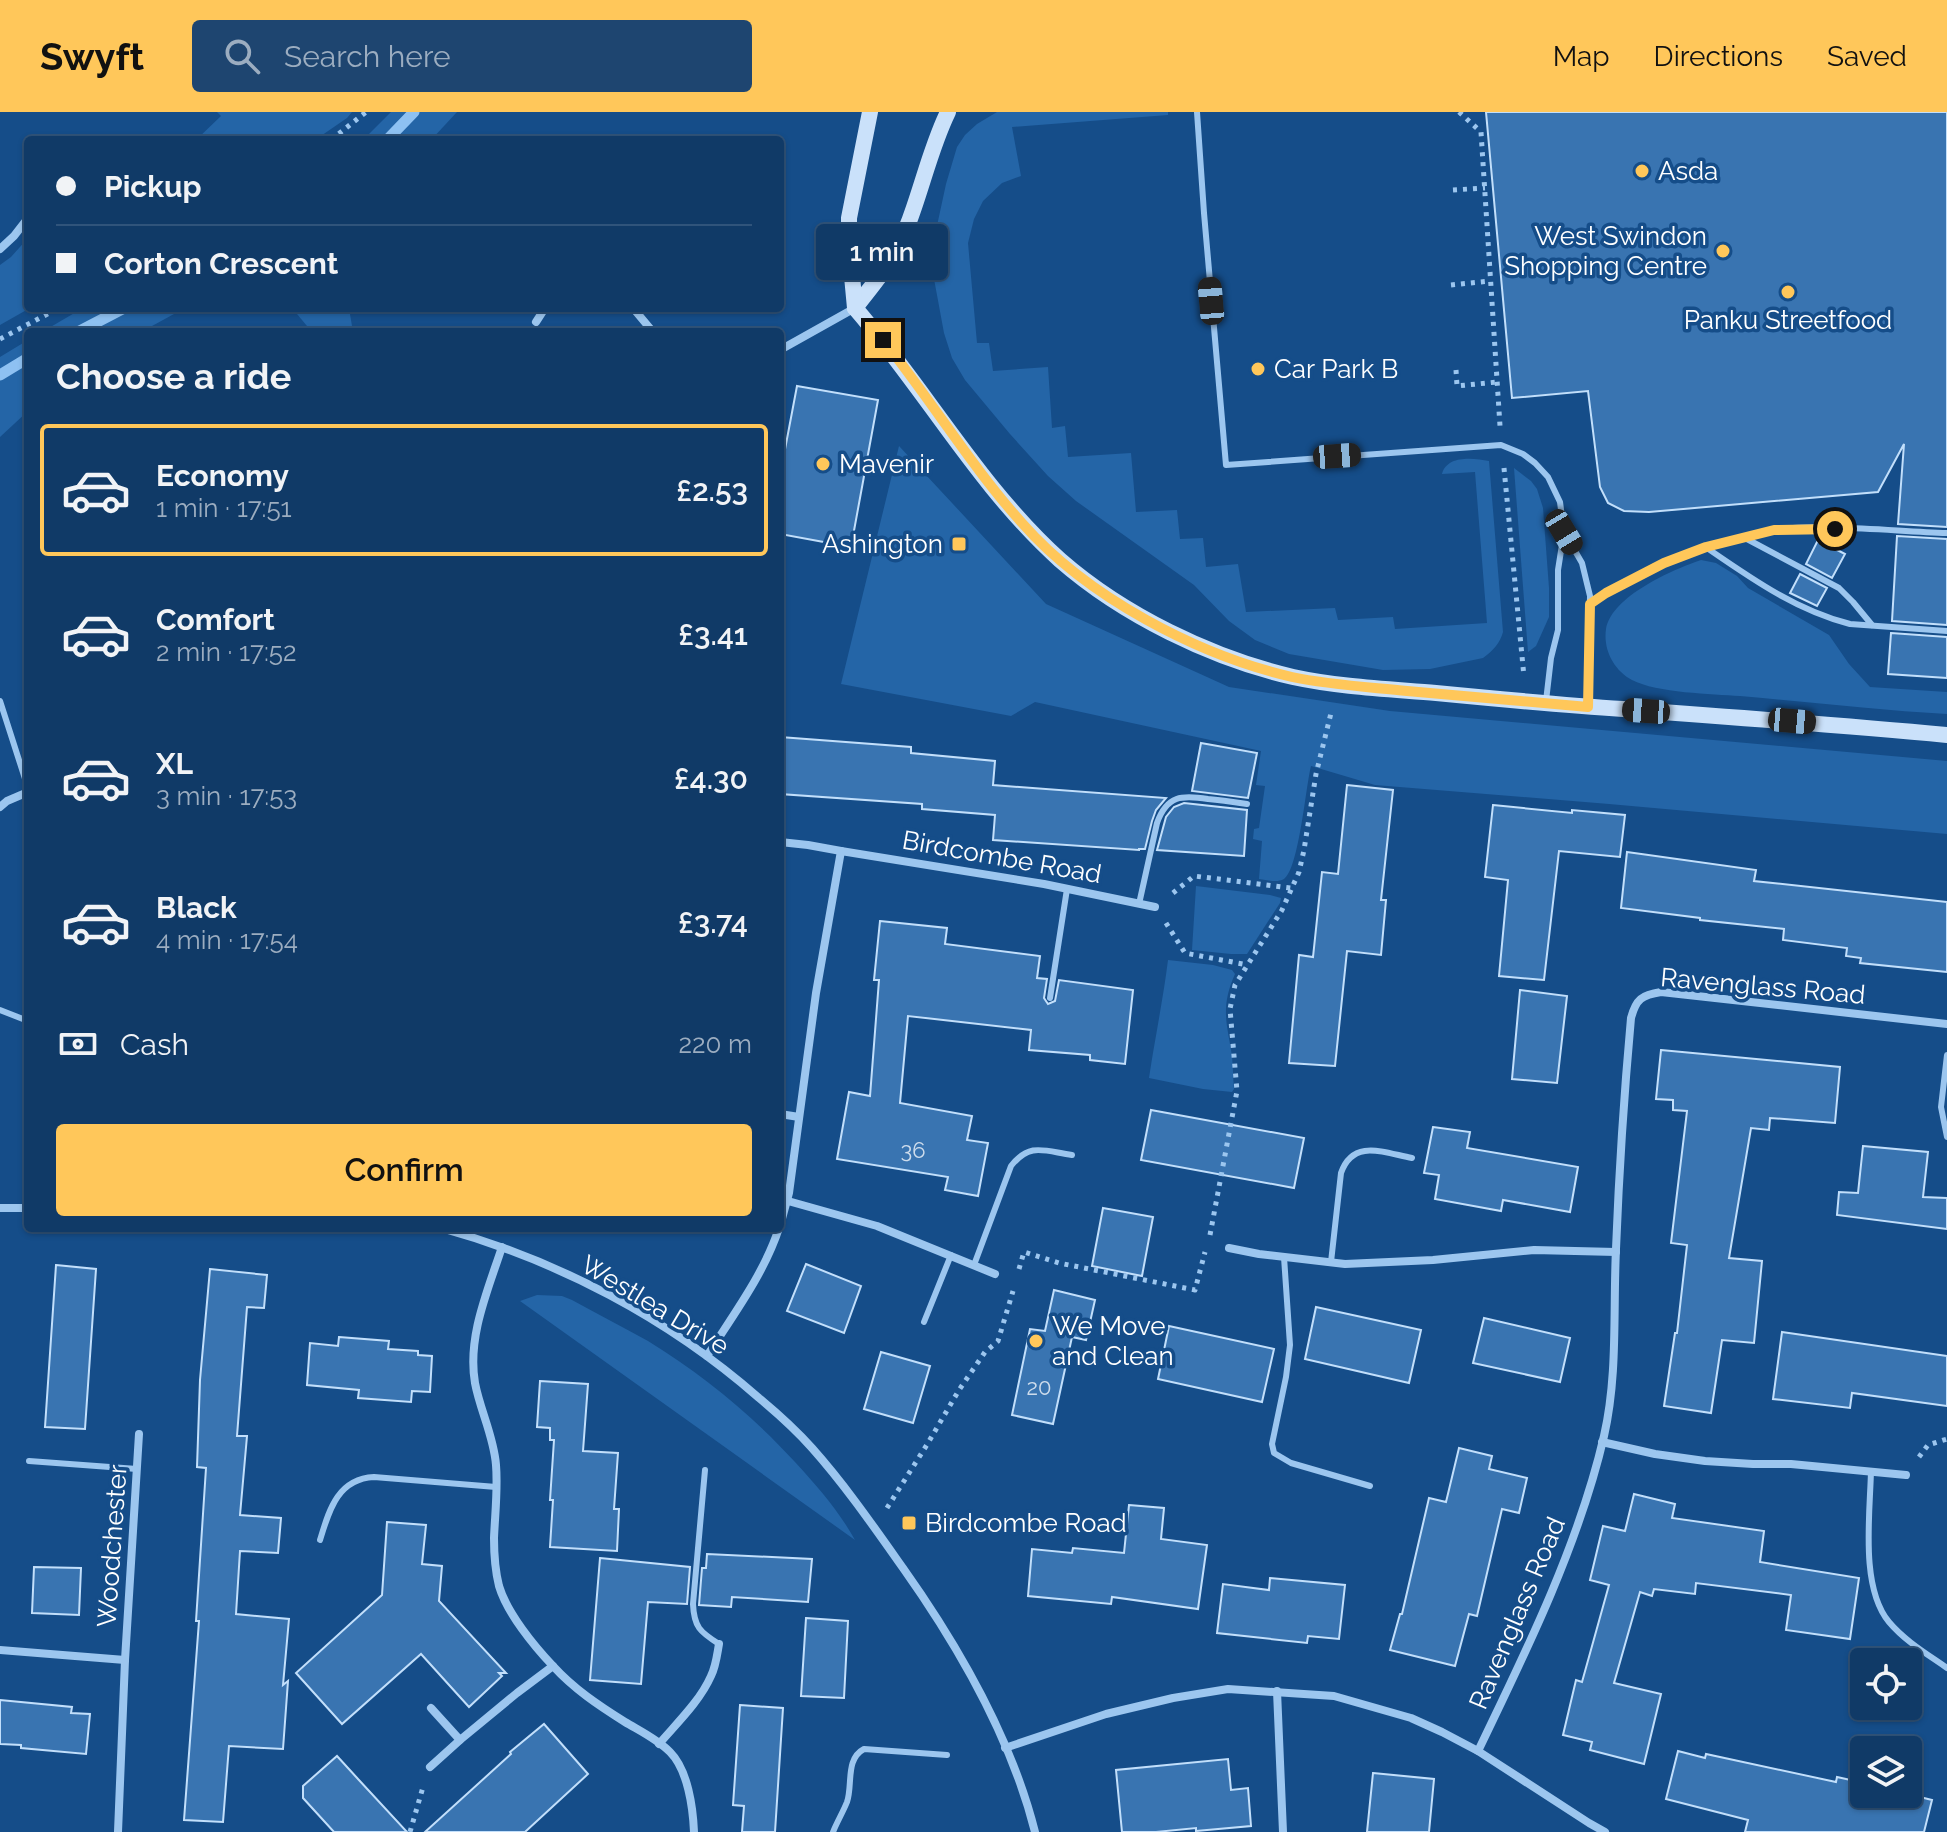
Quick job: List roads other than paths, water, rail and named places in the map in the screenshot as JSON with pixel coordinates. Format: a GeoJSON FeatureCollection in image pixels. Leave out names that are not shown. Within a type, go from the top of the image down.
{"type":"FeatureCollection","features":[{"type":"Feature","properties":{"kind":"street"},"geometry":{"type":"LineString","coordinates":[[870,112],[849,218],[855,308],[1023,525],[1095,588],[1149,621],[1202,647],[1255,667],[1336,684],[1947,735]]}},
{"type":"Feature","properties":{"kind":"street"},"geometry":{"type":"LineString","coordinates":[[784,348],[855,308],[892,258],[948,112]]}},
{"type":"Feature","properties":{"kind":"street"},"geometry":{"type":"LineString","coordinates":[[0,249],[24,223]]}},
{"type":"Feature","properties":{"kind":"street"},"geometry":{"type":"LineString","coordinates":[[536,322],[542,312]]}},
{"type":"Feature","properties":{"kind":"street"},"geometry":{"type":"LineString","coordinates":[[636,312],[650,328]]}},
{"type":"Feature","properties":{"kind":"street"},"geometry":{"type":"LineString","coordinates":[[0,807],[24,792]]}},
{"type":"Feature","properties":{"kind":"street","name":"Birdcombe Road"},"geometry":{"type":"LineString","coordinates":[[784,842],[1067,889],[1155,907]]}},
{"type":"Feature","properties":{"kind":"street"},"geometry":{"type":"LineString","coordinates":[[784,1214],[816,993],[841,851]]}},
{"type":"Feature","properties":{"kind":"street","name":"Ravenglass Road"},"geometry":{"type":"LineString","coordinates":[[1478,1751],[1563,1561],[1581,1516],[1602,1442],[1611,1397],[1623,1113],[1634,1007],[1640,998],[1661,992],[1947,1024]]}},
{"type":"Feature","properties":{"kind":"street"},"geometry":{"type":"LineString","coordinates":[[784,1115],[799,1117]]}},
{"type":"Feature","properties":{"kind":"street"},"geometry":{"type":"LineString","coordinates":[[788,1201],[877,1226],[995,1274]]}},
{"type":"Feature","properties":{"kind":"street"},"geometry":{"type":"LineString","coordinates":[[0,1208],[24,1208]]}},
{"type":"Feature","properties":{"kind":"street","name":"Westlea Drive"},"geometry":{"type":"LineString","coordinates":[[454,1232],[557,1269],[682,1338],[775,1412],[810,1446],[874,1526],[947,1633],[971,1675],[1005,1748],[1035,1832]]}},
{"type":"Feature","properties":{"kind":"street"},"geometry":{"type":"LineString","coordinates":[[707,1356],[758,1275],[778,1232]]}},
{"type":"Feature","properties":{"kind":"street"},"geometry":{"type":"LineString","coordinates":[[502,1247],[480,1313],[473,1365],[496,1466],[495,1556],[500,1589],[523,1629],[553,1666],[581,1693],[671,1753],[691,1800],[694,1832]]}},
{"type":"Feature","properties":{"kind":"street"},"geometry":{"type":"LineString","coordinates":[[1229,1248],[1345,1264],[1433,1260],[1534,1250],[1616,1252]]}},
{"type":"Feature","properties":{"kind":"street","name":"Woodchester"},"geometry":{"type":"LineString","coordinates":[[118,1832],[139,1434]]}},
{"type":"Feature","properties":{"kind":"street"},"geometry":{"type":"LineString","coordinates":[[1602,1442],[1705,1461],[1791,1464],[1906,1475]]}},
{"type":"Feature","properties":{"kind":"street"},"geometry":{"type":"LineString","coordinates":[[659,1744],[710,1679],[719,1644]]}},
{"type":"Feature","properties":{"kind":"street","name":"Woodchester"},"geometry":{"type":"LineString","coordinates":[[0,1650],[125,1660]]}},
{"type":"Feature","properties":{"kind":"street"},"geometry":{"type":"LineString","coordinates":[[430,1767],[553,1666]]}},
{"type":"Feature","properties":{"kind":"street"},"geometry":{"type":"LineString","coordinates":[[1005,1748],[1106,1714],[1228,1689],[1334,1696],[1411,1718],[1478,1751],[1605,1832]]}},
{"type":"Feature","properties":{"kind":"street"},"geometry":{"type":"LineString","coordinates":[[1277,1691],[1283,1832]]}},
{"type":"Feature","properties":{"kind":"street"},"geometry":{"type":"LineString","coordinates":[[431,1708],[460,1740]]}},
{"type":"Feature","properties":{"kind":"lane"},"geometry":{"type":"LineString","coordinates":[[1197,112],[1226,465],[1501,445],[1523,454],[1548,477],[1560,502],[1564,532],[1558,570],[1558,630],[1546,703]]}},
{"type":"Feature","properties":{"kind":"lane"},"geometry":{"type":"LineString","coordinates":[[1590,604],[1664,563],[1706,547],[1774,530],[1947,533]]}},
{"type":"Feature","properties":{"kind":"lane"},"geometry":{"type":"LineString","coordinates":[[1564,532],[1582,563],[1590,604],[1588,707]]}},
{"type":"Feature","properties":{"kind":"lane"},"geometry":{"type":"LineString","coordinates":[[1743,537],[1839,588],[1872,625]]}},
{"type":"Feature","properties":{"kind":"lane"},"geometry":{"type":"LineString","coordinates":[[1706,547],[1785,599],[1841,621],[1947,631]]}},
{"type":"Feature","properties":{"kind":"lane"},"geometry":{"type":"LineString","coordinates":[[0,701],[24,777]]}},
{"type":"Feature","properties":{"kind":"lane"},"geometry":{"type":"LineString","coordinates":[[1139,904],[1157,823],[1168,804],[1188,796],[1247,804]]}},
{"type":"Feature","properties":{"kind":"lane"},"geometry":{"type":"LineString","coordinates":[[1050,998],[1067,889]]}},
{"type":"Feature","properties":{"kind":"lane"},"geometry":{"type":"LineString","coordinates":[[0,1010],[24,1019]]}},
{"type":"Feature","properties":{"kind":"lane"},"geometry":{"type":"LineString","coordinates":[[1947,1055],[1941,1107],[1947,1137]]}},
{"type":"Feature","properties":{"kind":"lane"},"geometry":{"type":"LineString","coordinates":[[974,1265],[1011,1166],[1020,1155],[1036,1150],[1072,1155]]}},
{"type":"Feature","properties":{"kind":"lane"},"geometry":{"type":"LineString","coordinates":[[1331,1262],[1341,1173],[1345,1163],[1363,1150],[1412,1158]]}},
{"type":"Feature","properties":{"kind":"lane"},"geometry":{"type":"LineString","coordinates":[[924,1322],[951,1255]]}},
{"type":"Feature","properties":{"kind":"lane"},"geometry":{"type":"LineString","coordinates":[[1284,1257],[1290,1345],[1272,1444],[1274,1453],[1291,1463],[1370,1486]]}},
{"type":"Feature","properties":{"kind":"lane"},"geometry":{"type":"LineString","coordinates":[[29,1461],[137,1469]]}},
{"type":"Feature","properties":{"kind":"lane"},"geometry":{"type":"LineString","coordinates":[[705,1470],[694,1620],[703,1633],[719,1644]]}},
{"type":"Feature","properties":{"kind":"lane"},"geometry":{"type":"LineString","coordinates":[[1871,1471],[1870,1570],[1875,1597],[1886,1619],[1899,1633],[1947,1668]]}},
{"type":"Feature","properties":{"kind":"lane"},"geometry":{"type":"LineString","coordinates":[[320,1540],[330,1508],[353,1482],[363,1477],[496,1487]]}},
{"type":"Feature","properties":{"kind":"lane"},"geometry":{"type":"LineString","coordinates":[[833,1832],[848,1800],[852,1761],[856,1753],[864,1749],[947,1755]]}},
{"type":"Feature","properties":{"kind":"waterway"},"geometry":{"type":"LineString","coordinates":[[391,136],[414,112]]}},
{"type":"Feature","properties":{"kind":"waterway"},"geometry":{"type":"LineString","coordinates":[[86,328],[116,312]]}},
{"type":"Feature","properties":{"kind":"waterway"},"geometry":{"type":"LineString","coordinates":[[0,375],[24,360]]}},
{"type":"Feature","properties":{"kind":"place","name":"Asda"},"geometry":{"type":"Point","coordinates":[1642,171]}},
{"type":"Feature","properties":{"kind":"place","name":"West Swindon Shopping Centre"},"geometry":{"type":"Point","coordinates":[1723,251]}},
{"type":"Feature","properties":{"kind":"place","name":"Panku Streetfood"},"geometry":{"type":"Point","coordinates":[1788,292]}},
{"type":"Feature","properties":{"kind":"place","name":"Car Park B"},"geometry":{"type":"Point","coordinates":[1258,369]}},
{"type":"Feature","properties":{"kind":"place","name":"Mavenir"},"geometry":{"type":"Point","coordinates":[823,464]}},
{"type":"Feature","properties":{"kind":"place","name":"Ashington"},"geometry":{"type":"Point","coordinates":[959,544]}},
{"type":"Feature","properties":{"kind":"place","name":"We Move and Clean"},"geometry":{"type":"Point","coordinates":[1036,1341]}},
{"type":"Feature","properties":{"kind":"place","name":"Birdcombe Road"},"geometry":{"type":"Point","coordinates":[909,1523]}}]}
